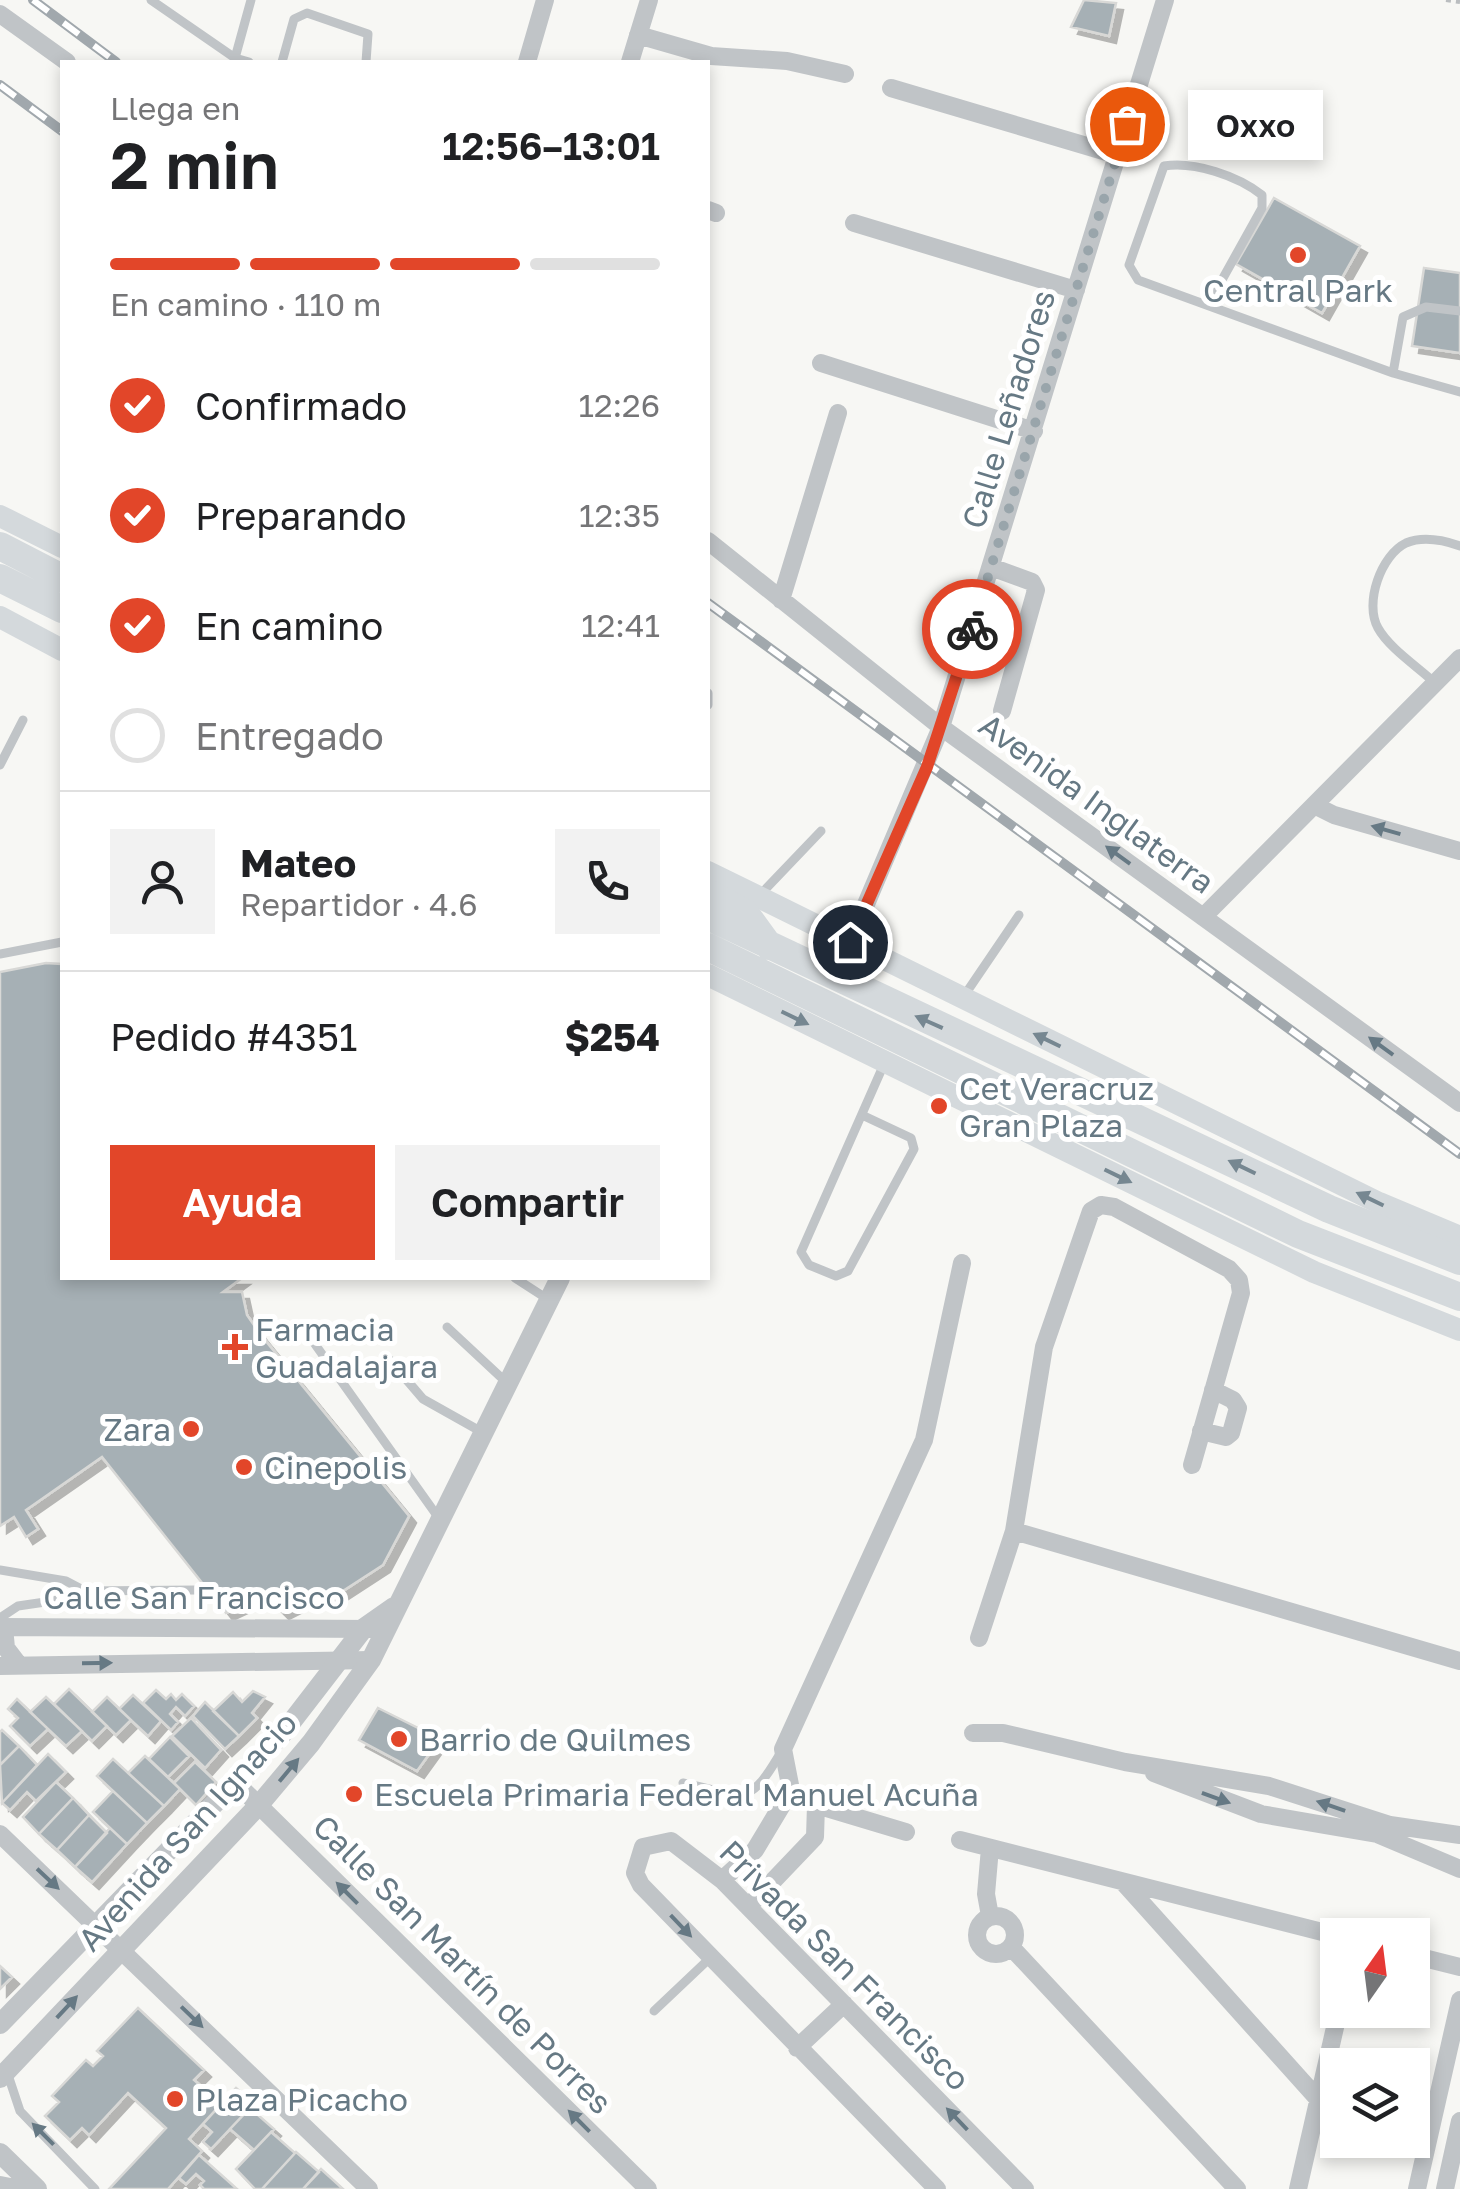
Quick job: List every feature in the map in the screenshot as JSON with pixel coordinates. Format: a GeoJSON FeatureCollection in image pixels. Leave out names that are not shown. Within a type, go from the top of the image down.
{"type":"FeatureCollection","features":[{"type":"Feature","properties":{"kind":"main road"},"geometry":{"type":"LineString","coordinates":[[0,516],[60,547]]}},
{"type":"Feature","properties":{"kind":"main road"},"geometry":{"type":"LineString","coordinates":[[0,546],[60,577]]}},
{"type":"Feature","properties":{"kind":"main road"},"geometry":{"type":"LineString","coordinates":[[0,578],[60,608]]}},
{"type":"Feature","properties":{"kind":"main road"},"geometry":{"type":"LineString","coordinates":[[0,617],[60,649]]}},
{"type":"Feature","properties":{"kind":"main road"},"geometry":{"type":"LineString","coordinates":[[710,875],[735,914],[850,942],[1379,1203],[1460,1237]]}},
{"type":"Feature","properties":{"kind":"main road"},"geometry":{"type":"LineString","coordinates":[[710,895],[772,951],[1146,1120],[1329,1209],[1460,1261]]}},
{"type":"Feature","properties":{"kind":"main road"},"geometry":{"type":"LineString","coordinates":[[710,955],[885,1062],[1314,1272],[1460,1330]]}},
{"type":"Feature","properties":{"kind":"main road"},"geometry":{"type":"LineString","coordinates":[[710,955],[1140,1155],[1298,1234],[1460,1297]]}},
{"type":"Feature","properties":{"kind":"street"},"geometry":{"type":"LineString","coordinates":[[528,60],[545,0]]}},
{"type":"Feature","properties":{"kind":"street"},"geometry":{"type":"LineString","coordinates":[[631,60],[648,0]]}},
{"type":"Feature","properties":{"kind":"street","name":"Calle Leñadores"},"geometry":{"type":"LineString","coordinates":[[850,942],[941,727],[1165,0]]}},
{"type":"Feature","properties":{"kind":"street"},"geometry":{"type":"LineString","coordinates":[[0,14],[64,60]]}},
{"type":"Feature","properties":{"kind":"street"},"geometry":{"type":"LineString","coordinates":[[638,35],[711,56],[787,62],[845,74]]}},
{"type":"Feature","properties":{"kind":"street"},"geometry":{"type":"LineString","coordinates":[[890,88],[1117,155]]}},
{"type":"Feature","properties":{"kind":"street"},"geometry":{"type":"LineString","coordinates":[[854,223],[1076,290]]}},
{"type":"Feature","properties":{"kind":"street"},"geometry":{"type":"LineString","coordinates":[[821,364],[1034,431]]}},
{"type":"Feature","properties":{"kind":"street"},"geometry":{"type":"LineString","coordinates":[[781,600],[838,413]]}},
{"type":"Feature","properties":{"kind":"street","name":"Avenida Inglaterra"},"geometry":{"type":"LineString","coordinates":[[710,543],[941,727],[1460,1103]]}},
{"type":"Feature","properties":{"kind":"street"},"geometry":{"type":"LineString","coordinates":[[991,566],[1032,582],[1036,590],[1002,711]]}},
{"type":"Feature","properties":{"kind":"street"},"geometry":{"type":"LineString","coordinates":[[1203,918],[1460,658]]}},
{"type":"Feature","properties":{"kind":"street"},"geometry":{"type":"LineString","coordinates":[[1314,805],[1334,815],[1460,851]]}},
{"type":"Feature","properties":{"kind":"street"},"geometry":{"type":"LineString","coordinates":[[979,1638],[1014,1531],[1044,1346],[1091,1211],[1102,1205],[1114,1207],[1229,1270],[1239,1280],[1241,1293],[1192,1465]]}},
{"type":"Feature","properties":{"kind":"street"},"geometry":{"type":"LineString","coordinates":[[906,1832],[816,1805],[792,1790],[782,1749],[919,1455],[962,1262]]}},
{"type":"Feature","properties":{"kind":"street","name":"Avenida San Ignacio"},"geometry":{"type":"LineString","coordinates":[[4,2074],[258,1806],[311,1743],[370,1660],[387,1632],[394,1607],[480,1431],[559,1280]]}},
{"type":"Feature","properties":{"kind":"street"},"geometry":{"type":"LineString","coordinates":[[1201,1432],[1226,1437],[1231,1434],[1238,1408],[1233,1400],[1213,1390]]}},
{"type":"Feature","properties":{"kind":"street"},"geometry":{"type":"LineString","coordinates":[[1014,1531],[1460,1661]]}},
{"type":"Feature","properties":{"kind":"street","name":"Avenida San Ignacio"},"geometry":{"type":"LineString","coordinates":[[0,2024],[283,1733],[364,1628],[394,1607]]}},
{"type":"Feature","properties":{"kind":"street"},"geometry":{"type":"LineString","coordinates":[[1,1623],[9,1665]]}},
{"type":"Feature","properties":{"kind":"street","name":"Calle San Francisco"},"geometry":{"type":"LineString","coordinates":[[1,1623],[364,1628],[387,1632]]}},
{"type":"Feature","properties":{"kind":"street","name":"Calle San Francisco"},"geometry":{"type":"LineString","coordinates":[[9,1665],[370,1660]]}},
{"type":"Feature","properties":{"kind":"street"},"geometry":{"type":"LineString","coordinates":[[972,1733],[1002,1734],[1125,1762],[1269,1786],[1388,1831],[1454,1866],[1458,1835],[1388,1831],[1262,1814],[1125,1762]]}},
{"type":"Feature","properties":{"kind":"street","name":"Calle San Martín de Porres"},"geometry":{"type":"LineString","coordinates":[[235,1782],[648,2189]]}},
{"type":"Feature","properties":{"kind":"street"},"geometry":{"type":"LineString","coordinates":[[722,1880],[755,1850],[792,1790]]}},
{"type":"Feature","properties":{"kind":"street"},"geometry":{"type":"LineString","coordinates":[[749,1906],[816,1837],[816,1805]]}},
{"type":"Feature","properties":{"kind":"street"},"geometry":{"type":"LineString","coordinates":[[0,1834],[369,2189]]}},
{"type":"Feature","properties":{"kind":"street"},"geometry":{"type":"LineString","coordinates":[[960,1840],[1320,1932]]}},
{"type":"Feature","properties":{"kind":"street","name":"Privada San Francisco"},"geometry":{"type":"LineString","coordinates":[[937,2189],[641,1885],[636,1862],[643,1847],[671,1841],[722,1880],[1025,2189]]}},
{"type":"Feature","properties":{"kind":"street"},"geometry":{"type":"LineString","coordinates":[[990,1848],[986,1894],[990,1916]]}},
{"type":"Feature","properties":{"kind":"street"},"geometry":{"type":"LineString","coordinates":[[1122,1882],[1318,2099]]}},
{"type":"Feature","properties":{"kind":"street"},"geometry":{"type":"LineString","coordinates":[[990,1916],[1012,1924],[1016,1932],[1011,1947],[995,1954],[980,1946],[978,1928],[990,1916]]}},
{"type":"Feature","properties":{"kind":"street"},"geometry":{"type":"LineString","coordinates":[[1011,1947],[1237,2189]]}},
{"type":"Feature","properties":{"kind":"street"},"geometry":{"type":"LineString","coordinates":[[1430,1960],[1460,1967]]}},
{"type":"Feature","properties":{"kind":"street"},"geometry":{"type":"LineString","coordinates":[[1458,2141],[1430,2134],[1460,2000]]}},
{"type":"Feature","properties":{"kind":"street"},"geometry":{"type":"LineString","coordinates":[[798,2048],[844,2004]]}},
{"type":"Feature","properties":{"kind":"street"},"geometry":{"type":"LineString","coordinates":[[1298,2189],[1334,2028]]}},
{"type":"Feature","properties":{"kind":"street"},"geometry":{"type":"LineString","coordinates":[[1445,2189],[1460,2121]]}},
{"type":"Feature","properties":{"kind":"street"},"geometry":{"type":"LineString","coordinates":[[0,2153],[37,2189]]}},
{"type":"Feature","properties":{"kind":"street"},"geometry":{"type":"LineString","coordinates":[[1417,2189],[1424,2158]]}},
{"type":"Feature","properties":{"kind":"street"},"geometry":{"type":"LineString","coordinates":[[0,2186],[16,2189]]}},
{"type":"Feature","properties":{"kind":"lane"},"geometry":{"type":"LineString","coordinates":[[150,0],[242,60]]}},
{"type":"Feature","properties":{"kind":"lane"},"geometry":{"type":"LineString","coordinates":[[235,58],[251,0]]}},
{"type":"Feature","properties":{"kind":"lane"},"geometry":{"type":"LineString","coordinates":[[283,60],[294,19],[307,13],[368,34],[366,60]]}},
{"type":"Feature","properties":{"kind":"lane"},"geometry":{"type":"LineString","coordinates":[[1208,305],[1262,208],[1262,195],[1250,185],[1183,163],[1164,166],[1155,182],[1130,265],[1138,280],[1393,373],[1460,392]]}},
{"type":"Feature","properties":{"kind":"lane"},"geometry":{"type":"LineString","coordinates":[[1393,373],[1403,317],[1426,307],[1460,311]]}},
{"type":"Feature","properties":{"kind":"lane"},"geometry":{"type":"LineString","coordinates":[[1435,684],[1377,627],[1373,602],[1376,583],[1390,555],[1407,542],[1440,539],[1460,546]]}},
{"type":"Feature","properties":{"kind":"lane"},"geometry":{"type":"LineString","coordinates":[[0,765],[23,720]]}},
{"type":"Feature","properties":{"kind":"lane"},"geometry":{"type":"LineString","coordinates":[[735,914],[821,831]]}},
{"type":"Feature","properties":{"kind":"lane"},"geometry":{"type":"LineString","coordinates":[[963,998],[1019,916]]}},
{"type":"Feature","properties":{"kind":"lane"},"geometry":{"type":"LineString","coordinates":[[0,954],[60,942]]}},
{"type":"Feature","properties":{"kind":"lane"},"geometry":{"type":"LineString","coordinates":[[862,1115],[911,1138],[914,1149],[848,1271],[836,1276],[809,1265],[802,1252],[885,1062]]}},
{"type":"Feature","properties":{"kind":"lane"},"geometry":{"type":"LineString","coordinates":[[519,1280],[549,1300]]}},
{"type":"Feature","properties":{"kind":"lane"},"geometry":{"type":"LineString","coordinates":[[447,1327],[506,1382]]}},
{"type":"Feature","properties":{"kind":"lane"},"geometry":{"type":"LineString","coordinates":[[312,1340],[438,1517]]}},
{"type":"Feature","properties":{"kind":"lane"},"geometry":{"type":"LineString","coordinates":[[388,1357],[423,1399],[480,1431]]}},
{"type":"Feature","properties":{"kind":"lane"},"geometry":{"type":"LineString","coordinates":[[0,1570],[66,1582],[85,1591],[196,1590]]}},
{"type":"Feature","properties":{"kind":"lane"},"geometry":{"type":"LineString","coordinates":[[1,1623],[18,1606],[82,1600],[85,1591]]}},
{"type":"Feature","properties":{"kind":"lane"},"geometry":{"type":"LineString","coordinates":[[682,1782],[746,1796],[759,1790],[782,1749]]}},
{"type":"Feature","properties":{"kind":"lane"},"geometry":{"type":"LineString","coordinates":[[654,2011],[711,1958]]}},
{"type":"Feature","properties":{"kind":"lane"},"geometry":{"type":"LineString","coordinates":[[4,2074],[20,2111],[95,2189]]}},
{"type":"Feature","properties":{"kind":"path"},"geometry":{"type":"LineString","coordinates":[[1446,0],[1460,2]]}},
{"type":"Feature","properties":{"kind":"building"},"geometry":{"type":"Polygon","coordinates":[[[1084,0],[1116,3],[1109,36],[1071,27],[1084,0]]]}},
{"type":"Feature","properties":{"kind":"building","name":"Central Park"},"geometry":{"type":"Polygon","coordinates":[[[1274,198],[1360,246],[1322,313],[1236,264],[1274,198]]]}},
{"type":"Feature","properties":{"kind":"building","name":"Central Park"},"geometry":{"type":"Polygon","coordinates":[[[1424,268],[1460,273],[1460,353],[1412,346],[1424,268]]]}},
{"type":"Feature","properties":{"kind":"building"},"geometry":{"type":"Polygon","coordinates":[[[60,964],[60,1280],[239,1280],[223,1292],[242,1292],[247,1315],[260,1334],[409,1516],[383,1565],[332,1598],[306,1600],[282,1612],[269,1599],[249,1602],[226,1613],[102,1457],[26,1510],[38,1529],[26,1537],[14,1517],[0,1526],[0,972],[60,964]]]}},
{"type":"Feature","properties":{"kind":"building"},"geometry":{"type":"Polygon","coordinates":[[[69,1689],[107,1726],[92,1741],[54,1704],[69,1689]]]}},
{"type":"Feature","properties":{"kind":"building"},"geometry":{"type":"Polygon","coordinates":[[[156,1690],[166,1699],[171,1694],[176,1700],[182,1694],[194,1706],[185,1716],[176,1707],[170,1714],[178,1722],[171,1730],[143,1703],[156,1690]]]}},
{"type":"Feature","properties":{"kind":"building"},"geometry":{"type":"Polygon","coordinates":[[[253,1691],[265,1697],[252,1713],[257,1718],[239,1736],[213,1711],[233,1692],[242,1702],[253,1691]]]}},
{"type":"Feature","properties":{"kind":"building"},"geometry":{"type":"Polygon","coordinates":[[[133,1695],[161,1721],[148,1736],[119,1709],[133,1695]]]}},
{"type":"Feature","properties":{"kind":"building"},"geometry":{"type":"Polygon","coordinates":[[[46,1697],[82,1731],[66,1746],[30,1712],[46,1697]]]}},
{"type":"Feature","properties":{"kind":"building"},"geometry":{"type":"Polygon","coordinates":[[[107,1697],[131,1720],[116,1735],[92,1712],[107,1697]]]}},
{"type":"Feature","properties":{"kind":"building"},"geometry":{"type":"Polygon","coordinates":[[[17,1699],[48,1729],[30,1746],[10,1726],[18,1718],[8,1709],[17,1699]]]}},
{"type":"Feature","properties":{"kind":"building"},"geometry":{"type":"Polygon","coordinates":[[[205,1702],[239,1736],[225,1749],[193,1716],[205,1702]]]}},
{"type":"Feature","properties":{"kind":"building","name":"Barrio de Quilmes"},"geometry":{"type":"Polygon","coordinates":[[[378,1708],[440,1739],[417,1771],[359,1740],[378,1708]]]}},
{"type":"Feature","properties":{"kind":"building"},"geometry":{"type":"Polygon","coordinates":[[[191,1718],[221,1750],[205,1768],[172,1736],[191,1718]]]}},
{"type":"Feature","properties":{"kind":"building"},"geometry":{"type":"Polygon","coordinates":[[[0,1732],[19,1746],[0,1765],[0,1732]]]}},
{"type":"Feature","properties":{"kind":"building"},"geometry":{"type":"Polygon","coordinates":[[[170,1737],[189,1756],[168,1777],[149,1759],[170,1737]]]}},
{"type":"Feature","properties":{"kind":"building"},"geometry":{"type":"Polygon","coordinates":[[[19,1746],[37,1765],[2,1803],[0,1765],[19,1746]]]}},
{"type":"Feature","properties":{"kind":"building"},"geometry":{"type":"Polygon","coordinates":[[[48,1754],[66,1772],[36,1801],[27,1792],[10,1810],[2,1803],[48,1754]]]}},
{"type":"Feature","properties":{"kind":"building"},"geometry":{"type":"Polygon","coordinates":[[[145,1756],[180,1789],[164,1806],[128,1773],[145,1756]]]}},
{"type":"Feature","properties":{"kind":"building"},"geometry":{"type":"Polygon","coordinates":[[[113,1759],[164,1806],[147,1823],[97,1776],[113,1759]]]}},
{"type":"Feature","properties":{"kind":"building"},"geometry":{"type":"Polygon","coordinates":[[[195,1762],[216,1782],[196,1805],[174,1783],[195,1762]]]}},
{"type":"Feature","properties":{"kind":"building"},"geometry":{"type":"Polygon","coordinates":[[[56,1782],[73,1798],[39,1834],[23,1817],[56,1782]]]}},
{"type":"Feature","properties":{"kind":"building"},"geometry":{"type":"Polygon","coordinates":[[[113,1791],[147,1823],[127,1844],[93,1812],[113,1791]]]}},
{"type":"Feature","properties":{"kind":"building"},"geometry":{"type":"Polygon","coordinates":[[[73,1798],[89,1815],[57,1850],[39,1834],[73,1798]]]}},
{"type":"Feature","properties":{"kind":"building"},"geometry":{"type":"Polygon","coordinates":[[[89,1815],[107,1833],[75,1867],[57,1850],[89,1815]]]}},
{"type":"Feature","properties":{"kind":"building"},"geometry":{"type":"Polygon","coordinates":[[[110,1828],[127,1844],[92,1882],[75,1867],[110,1828]]]}},
{"type":"Feature","properties":{"kind":"building"},"geometry":{"type":"Polygon","coordinates":[[[0,1966],[12,1977],[0,1989],[0,1966]]]}},
{"type":"Feature","properties":{"kind":"building","name":"Plaza Picacho"},"geometry":{"type":"Polygon","coordinates":[[[138,2008],[204,2070],[194,2080],[221,2104],[189,2139],[202,2151],[168,2189],[109,2189],[166,2128],[128,2093],[89,2135],[82,2128],[70,2140],[45,2116],[59,2102],[52,2096],[86,2060],[93,2066],[103,2056],[97,2051],[138,2008]]]}},
{"type":"Feature","properties":{"kind":"building"},"geometry":{"type":"Polygon","coordinates":[[[236,2088],[242,2093],[235,2101],[247,2111],[211,2149],[203,2142],[212,2132],[203,2124],[236,2088]]]}},
{"type":"Feature","properties":{"kind":"building"},"geometry":{"type":"Polygon","coordinates":[[[250,2108],[274,2129],[254,2150],[230,2129],[250,2108]]]}},
{"type":"Feature","properties":{"kind":"building"},"geometry":{"type":"Polygon","coordinates":[[[271,2132],[295,2153],[262,2189],[255,2189],[236,2169],[271,2132]]]}},
{"type":"Feature","properties":{"kind":"building"},"geometry":{"type":"Polygon","coordinates":[[[296,2152],[319,2172],[303,2189],[262,2189],[296,2152]]]}},
{"type":"Feature","properties":{"kind":"building"},"geometry":{"type":"Polygon","coordinates":[[[199,2155],[237,2189],[204,2189],[200,2185],[204,2181],[196,2174],[186,2184],[179,2178],[199,2155]]]}},
{"type":"Feature","properties":{"kind":"building"},"geometry":{"type":"Polygon","coordinates":[[[321,2169],[343,2189],[303,2189],[321,2169]]]}},
{"type":"Feature","properties":{"kind":"railway"},"geometry":{"type":"LineString","coordinates":[[33,0],[113,60]]}},
{"type":"Feature","properties":{"kind":"railway"},"geometry":{"type":"LineString","coordinates":[[0,85],[60,130]]}},
{"type":"Feature","properties":{"kind":"railway"},"geometry":{"type":"LineString","coordinates":[[710,604],[1460,1154]]}},
{"type":"Feature","properties":{"kind":"way so far"},"geometry":{"type":"LineString","coordinates":[[972,629],[1127,124]]}},
{"type":"Feature","properties":{"kind":"place","name":"Oxxo"},"geometry":{"type":"Point","coordinates":[1127,124]}},
{"type":"Feature","properties":{"kind":"place","name":"Central Park"},"geometry":{"type":"Point","coordinates":[1298,255]}},
{"type":"Feature","properties":{"kind":"place","name":"Cet Veracruz Gran Plaza"},"geometry":{"type":"Point","coordinates":[939,1106]}},
{"type":"Feature","properties":{"kind":"place","name":"Farmacia Guadalajara"},"geometry":{"type":"Point","coordinates":[235,1347]}},
{"type":"Feature","properties":{"kind":"place","name":"Zara"},"geometry":{"type":"Point","coordinates":[191,1429]}},
{"type":"Feature","properties":{"kind":"place","name":"Cinepolis"},"geometry":{"type":"Point","coordinates":[244,1467]}},
{"type":"Feature","properties":{"kind":"place","name":"Barrio de Quilmes"},"geometry":{"type":"Point","coordinates":[399,1739]}},
{"type":"Feature","properties":{"kind":"place","name":"Escuela Primaria Federal Manuel Acuña"},"geometry":{"type":"Point","coordinates":[354,1794]}},
{"type":"Feature","properties":{"kind":"place","name":"Plaza Picacho"},"geometry":{"type":"Point","coordinates":[175,2099]}},
{"type":"Feature","properties":{"kind":"route"},"geometry":{"type":"LineString","coordinates":[[850,942],[927,767],[972,629]]}}]}
